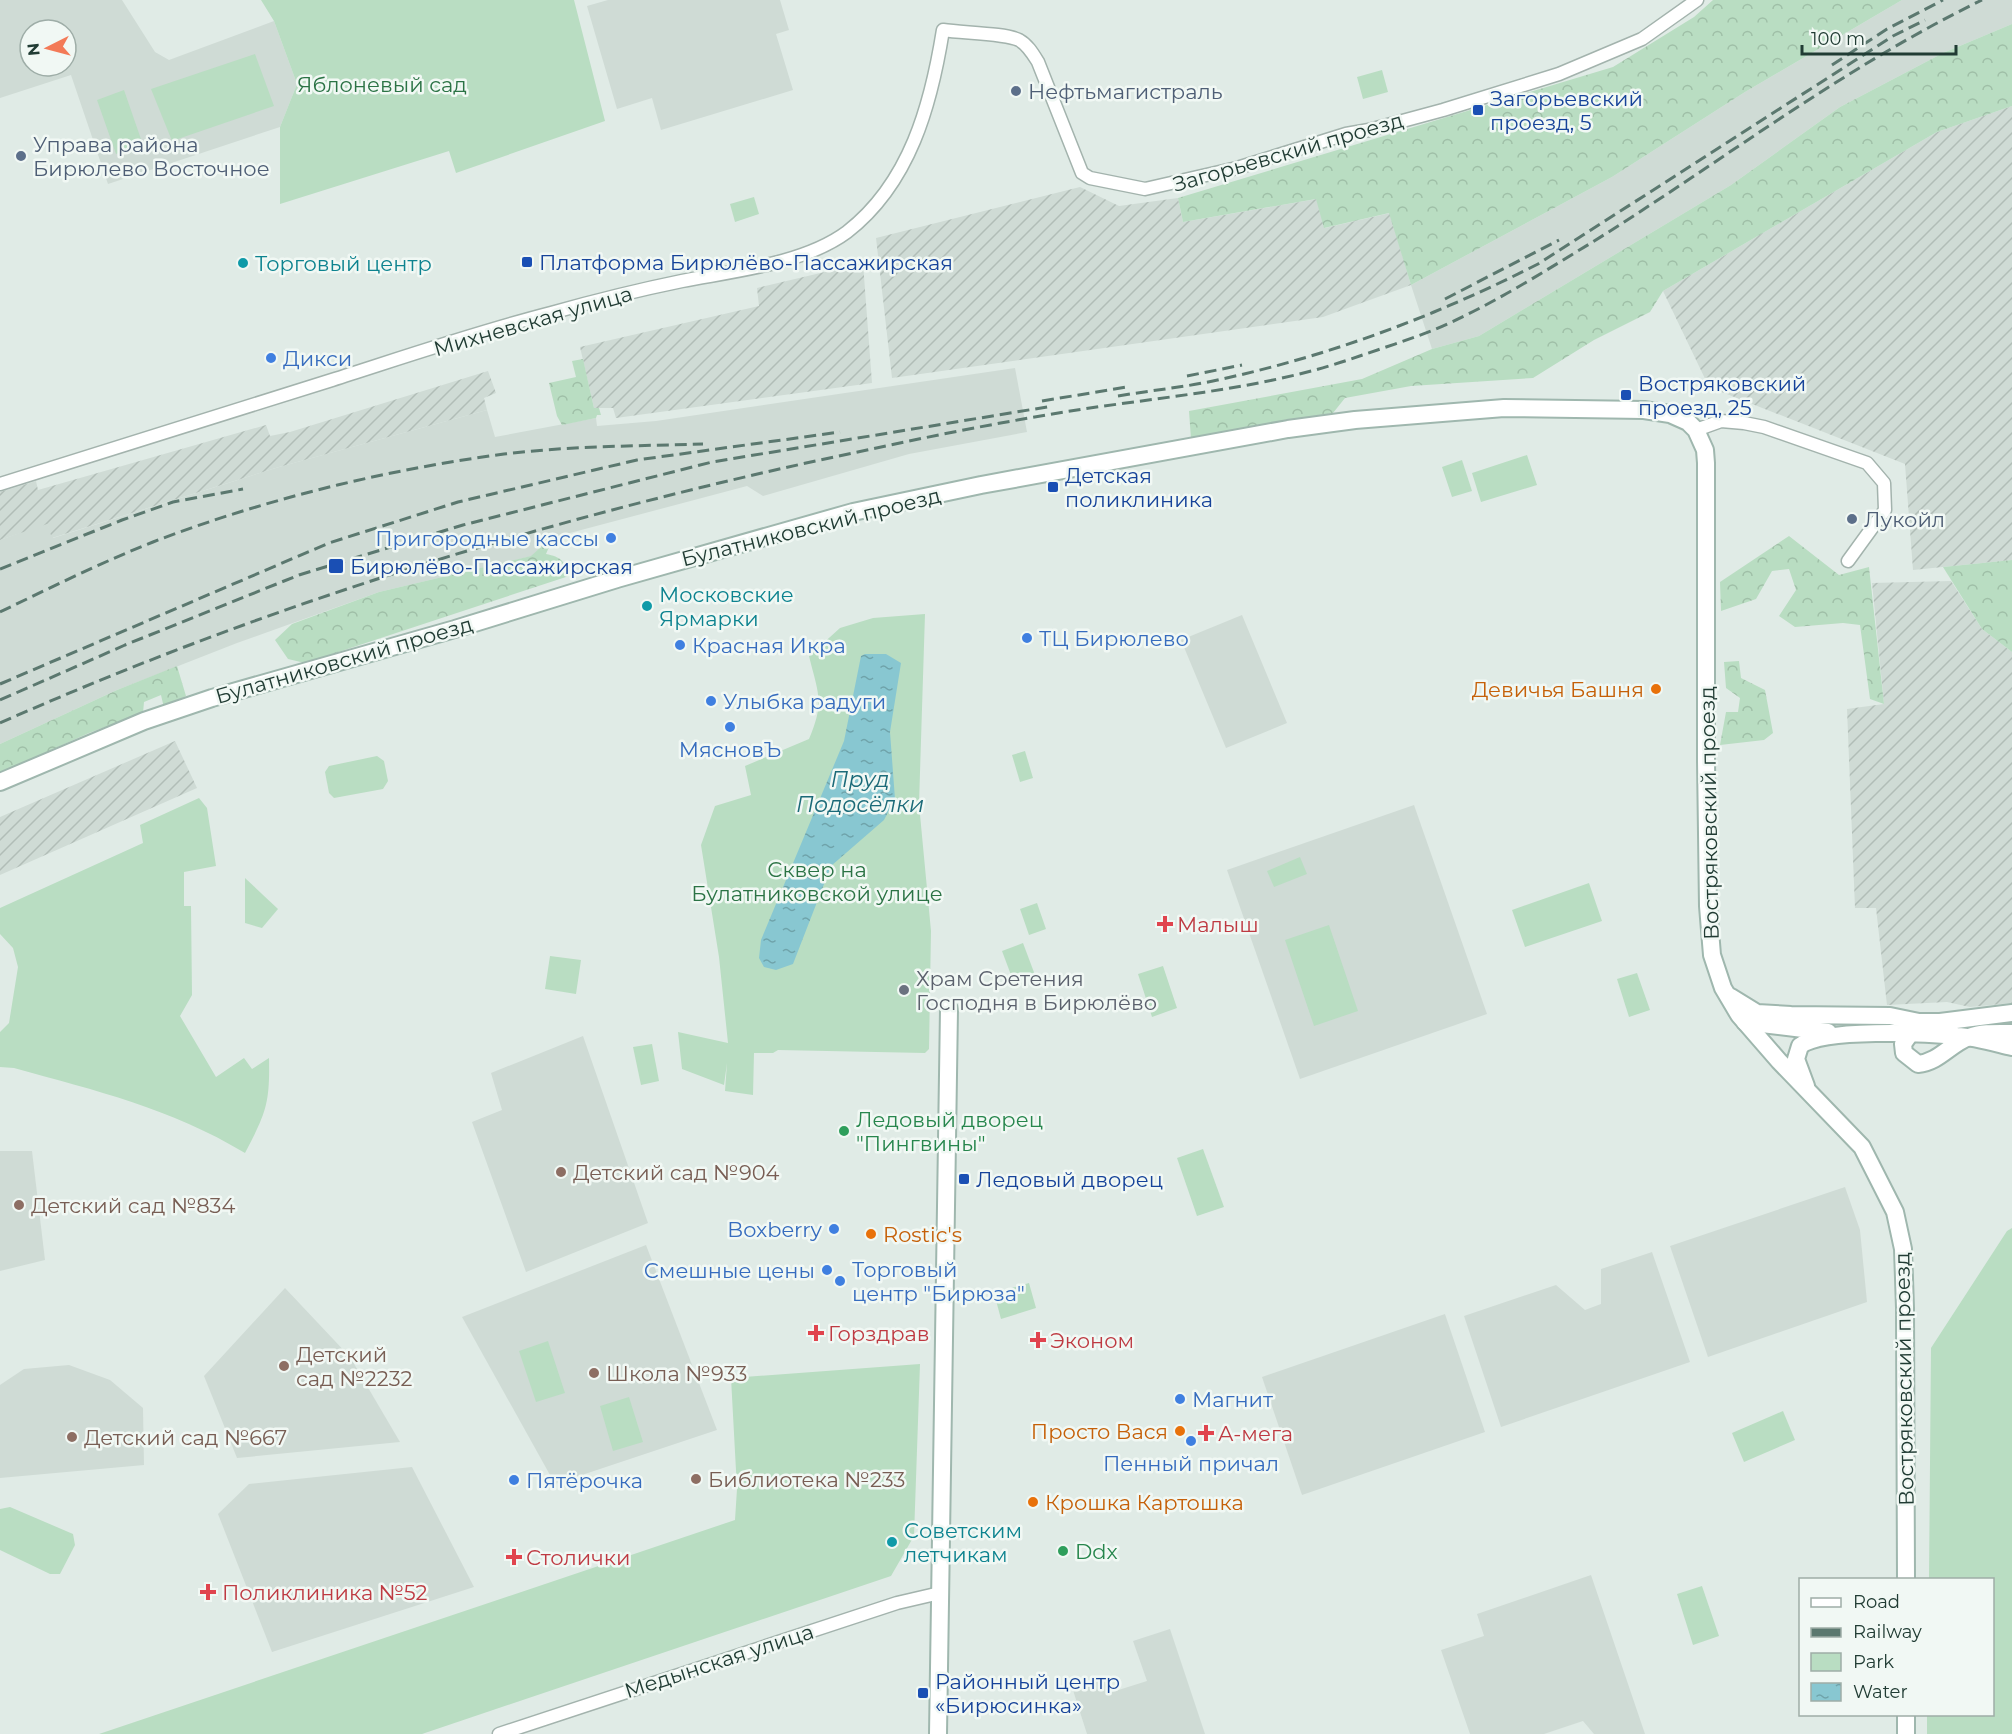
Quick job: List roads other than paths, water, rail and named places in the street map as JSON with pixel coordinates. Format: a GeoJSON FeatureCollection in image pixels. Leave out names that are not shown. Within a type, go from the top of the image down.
{"type":"FeatureCollection","features":[{"type":"Feature","properties":{"kind":"street","name":"Загорьевский проезд"},"geometry":{"type":"LineString","coordinates":[[943,30],[1005,36],[1018,40],[1028,47],[1038,62],[1082,173],[1110,184],[1145,189],[1237,168],[1346,134],[1443,110],[1559,74],[1642,39],[1697,0]]}},
{"type":"Feature","properties":{"kind":"street","name":"Михневская улица"},"geometry":{"type":"LineString","coordinates":[[0,484],[549,313],[804,254],[830,243],[859,221],[884,193],[904,161],[921,128],[931,96],[943,30]]}},
{"type":"Feature","properties":{"kind":"street","name":"Булатниковский проезд"},"geometry":{"type":"LineString","coordinates":[[0,782],[133,725],[212,698],[885,504],[1252,435],[1401,416],[1541,407],[1644,410],[1679,417],[1703,427]]}},
{"type":"Feature","properties":{"kind":"street"},"geometry":{"type":"LineString","coordinates":[[1703,427],[1733,421],[1764,427],[1867,463],[1884,483],[1885,510],[1848,561]]}},
{"type":"Feature","properties":{"kind":"street","name":"Востряковский проезд"},"geometry":{"type":"LineString","coordinates":[[1703,427],[1708,906],[1712,955],[1726,993],[1809,1093],[1862,1147],[1888,1196],[1900,1228],[1905,1308],[1906,1578]]}},
{"type":"Feature","properties":{"kind":"street"},"geometry":{"type":"LineString","coordinates":[[1726,993],[1757,1013],[1890,1016],[1919,1022],[1941,1022],[2012,1013]]}},
{"type":"Feature","properties":{"kind":"street"},"geometry":{"type":"LineString","coordinates":[[938,1734],[949,1009]]}},
{"type":"Feature","properties":{"kind":"street"},"geometry":{"type":"LineString","coordinates":[[1754,1028],[1770,1019],[1791,1015]]}},
{"type":"Feature","properties":{"kind":"street"},"geometry":{"type":"LineString","coordinates":[[1919,1022],[1907,1035],[1903,1044],[1904,1053],[1918,1064],[1935,1060],[1966,1038],[1982,1034],[2012,1032]]}},
{"type":"Feature","properties":{"kind":"street"},"geometry":{"type":"LineString","coordinates":[[1941,1022],[2012,1032]]}},
{"type":"Feature","properties":{"kind":"street"},"geometry":{"type":"LineString","coordinates":[[1754,1028],[1842,1035],[1966,1038],[2012,1047]]}},
{"type":"Feature","properties":{"kind":"street"},"geometry":{"type":"LineString","coordinates":[[1809,1093],[1796,1059],[1800,1046],[1809,1041],[1842,1035]]}},
{"type":"Feature","properties":{"kind":"street","name":"Медынская улица"},"geometry":{"type":"LineString","coordinates":[[499,1734],[897,1603],[940,1593]]}},
{"type":"Feature","properties":{"kind":"street"},"geometry":{"type":"LineString","coordinates":[[1906,1716],[1906,1734]]}},
{"type":"Feature","properties":{"kind":"water","name":"Пруд Подосёлки"},"geometry":{"type":"Polygon","coordinates":[[[886,654],[901,663],[890,732],[895,799],[884,820],[831,866],[793,964],[776,970],[764,967],[759,958],[761,940],[844,741],[861,656],[886,654]]]}},
{"type":"Feature","properties":{"kind":"railway"},"geometry":{"type":"LineString","coordinates":[[1832,65],[1887,29],[1943,0]]}},
{"type":"Feature","properties":{"kind":"railway"},"geometry":{"type":"LineString","coordinates":[[0,723],[105,678],[210,637],[317,599],[535,531],[756,474],[919,439],[1051,414],[1284,378],[1351,359],[1421,335],[1472,312],[1533,278],[1591,243],[1832,85],[1931,26],[1982,0]]}},
{"type":"Feature","properties":{"kind":"railway"},"geometry":{"type":"LineString","coordinates":[[1118,396],[1209,382],[1304,358],[1384,332],[1500,283],[1538,264],[1893,36],[1925,20]]}},
{"type":"Feature","properties":{"kind":"railway"},"geometry":{"type":"LineString","coordinates":[[1445,299],[1559,240]]}},
{"type":"Feature","properties":{"kind":"railway"},"geometry":{"type":"LineString","coordinates":[[1187,376],[1242,365]]}},
{"type":"Feature","properties":{"kind":"railway"},"geometry":{"type":"LineString","coordinates":[[1042,401],[1127,387]]}},
{"type":"Feature","properties":{"kind":"railway"},"geometry":{"type":"LineString","coordinates":[[0,700],[125,645],[299,575],[463,525],[712,462],[1053,406]]}},
{"type":"Feature","properties":{"kind":"railway"},"geometry":{"type":"LineString","coordinates":[[0,684],[329,543],[458,502],[637,460],[840,432]]}},
{"type":"Feature","properties":{"kind":"railway"},"geometry":{"type":"LineString","coordinates":[[0,612],[94,567],[153,542],[238,512],[326,488],[415,468],[529,451],[703,444]]}},
{"type":"Feature","properties":{"kind":"railway"},"geometry":{"type":"LineString","coordinates":[[0,569],[173,502],[243,489]]}},
{"type":"Feature","properties":{"kind":"place","name":"Нефтьмагистраль"},"geometry":{"type":"Point","coordinates":[1016,91]}},
{"type":"Feature","properties":{"kind":"place","name":"Загорьевский проезд, 5"},"geometry":{"type":"Point","coordinates":[1478,110]}},
{"type":"Feature","properties":{"kind":"place","name":"Управа района Бирюлево Восточное"},"geometry":{"type":"Point","coordinates":[21,156]}},
{"type":"Feature","properties":{"kind":"place","name":"Платформа Бирюлёво-Пассажирская"},"geometry":{"type":"Point","coordinates":[527,262]}},
{"type":"Feature","properties":{"kind":"place","name":"Торговый центр"},"geometry":{"type":"Point","coordinates":[243,263]}},
{"type":"Feature","properties":{"kind":"place","name":"Дикси"},"geometry":{"type":"Point","coordinates":[271,358]}},
{"type":"Feature","properties":{"kind":"place","name":"Востряковский проезд, 25"},"geometry":{"type":"Point","coordinates":[1626,395]}},
{"type":"Feature","properties":{"kind":"place","name":"Детская поликлиника"},"geometry":{"type":"Point","coordinates":[1053,487]}},
{"type":"Feature","properties":{"kind":"place","name":"Лукойл"},"geometry":{"type":"Point","coordinates":[1852,519]}},
{"type":"Feature","properties":{"kind":"place","name":"Пригородные кассы"},"geometry":{"type":"Point","coordinates":[611,538]}},
{"type":"Feature","properties":{"kind":"place","name":"Бирюлёво-Пассажирская"},"geometry":{"type":"Point","coordinates":[336,566]}},
{"type":"Feature","properties":{"kind":"place","name":"Московские Ярмарки"},"geometry":{"type":"Point","coordinates":[647,606]}},
{"type":"Feature","properties":{"kind":"place","name":"ТЦ Бирюлево"},"geometry":{"type":"Point","coordinates":[1027,638]}},
{"type":"Feature","properties":{"kind":"place","name":"Красная Икра"},"geometry":{"type":"Point","coordinates":[680,645]}},
{"type":"Feature","properties":{"kind":"place","name":"Девичья Башня"},"geometry":{"type":"Point","coordinates":[1656,689]}},
{"type":"Feature","properties":{"kind":"place","name":"Улыбка радуги"},"geometry":{"type":"Point","coordinates":[711,701]}},
{"type":"Feature","properties":{"kind":"place","name":"МясновЪ"},"geometry":{"type":"Point","coordinates":[730,727]}},
{"type":"Feature","properties":{"kind":"place","name":"Малыш"},"geometry":{"type":"Point","coordinates":[1165,924]}},
{"type":"Feature","properties":{"kind":"place","name":"Храм Сретения Господня в Бирюлёво"},"geometry":{"type":"Point","coordinates":[904,990]}},
{"type":"Feature","properties":{"kind":"place","name":"Ледовый дворец \"Пингвины\""},"geometry":{"type":"Point","coordinates":[844,1131]}},
{"type":"Feature","properties":{"kind":"place","name":"Детский сад №904"},"geometry":{"type":"Point","coordinates":[561,1172]}},
{"type":"Feature","properties":{"kind":"place","name":"Ледовый дворец"},"geometry":{"type":"Point","coordinates":[964,1179]}},
{"type":"Feature","properties":{"kind":"place","name":"Детский сад №834"},"geometry":{"type":"Point","coordinates":[19,1205]}},
{"type":"Feature","properties":{"kind":"place","name":"Boxberry"},"geometry":{"type":"Point","coordinates":[834,1229]}},
{"type":"Feature","properties":{"kind":"place","name":"Rostic's"},"geometry":{"type":"Point","coordinates":[871,1234]}},
{"type":"Feature","properties":{"kind":"place","name":"Смешные цены"},"geometry":{"type":"Point","coordinates":[827,1270]}},
{"type":"Feature","properties":{"kind":"place","name":"Торговый центр \"Бирюза\""},"geometry":{"type":"Point","coordinates":[840,1281]}},
{"type":"Feature","properties":{"kind":"place","name":"Горздрав"},"geometry":{"type":"Point","coordinates":[816,1333]}},
{"type":"Feature","properties":{"kind":"place","name":"Эконом"},"geometry":{"type":"Point","coordinates":[1038,1340]}},
{"type":"Feature","properties":{"kind":"place","name":"Детский сад №2232"},"geometry":{"type":"Point","coordinates":[284,1366]}},
{"type":"Feature","properties":{"kind":"place","name":"Школа №933"},"geometry":{"type":"Point","coordinates":[594,1373]}},
{"type":"Feature","properties":{"kind":"place","name":"Магнит"},"geometry":{"type":"Point","coordinates":[1180,1399]}},
{"type":"Feature","properties":{"kind":"place","name":"Просто Вася"},"geometry":{"type":"Point","coordinates":[1180,1431]}},
{"type":"Feature","properties":{"kind":"place","name":"А-мега"},"geometry":{"type":"Point","coordinates":[1206,1433]}},
{"type":"Feature","properties":{"kind":"place","name":"Детский сад №667"},"geometry":{"type":"Point","coordinates":[72,1437]}},
{"type":"Feature","properties":{"kind":"place","name":"Пенный причал"},"geometry":{"type":"Point","coordinates":[1191,1441]}},
{"type":"Feature","properties":{"kind":"place","name":"Библиотека №233"},"geometry":{"type":"Point","coordinates":[696,1479]}},
{"type":"Feature","properties":{"kind":"place","name":"Пятёрочка"},"geometry":{"type":"Point","coordinates":[514,1480]}},
{"type":"Feature","properties":{"kind":"place","name":"Крошка Картошка"},"geometry":{"type":"Point","coordinates":[1033,1502]}},
{"type":"Feature","properties":{"kind":"place","name":"Cоветским летчикам"},"geometry":{"type":"Point","coordinates":[892,1542]}},
{"type":"Feature","properties":{"kind":"place","name":"Ddx"},"geometry":{"type":"Point","coordinates":[1063,1551]}},
{"type":"Feature","properties":{"kind":"place","name":"Столички"},"geometry":{"type":"Point","coordinates":[514,1557]}},
{"type":"Feature","properties":{"kind":"place","name":"Поликлиника №52"},"geometry":{"type":"Point","coordinates":[208,1592]}},
{"type":"Feature","properties":{"kind":"place","name":"Районный центр «Бирюсинка»"},"geometry":{"type":"Point","coordinates":[923,1693]}},
{"type":"Feature","properties":{"kind":"park label","name":"Яблоневый сад"},"geometry":{"type":"Point","coordinates":[382,84]}},
{"type":"Feature","properties":{"kind":"park label","name":"Сквер на Булатниковской улице"},"geometry":{"type":"Point","coordinates":[817,881]}}]}
